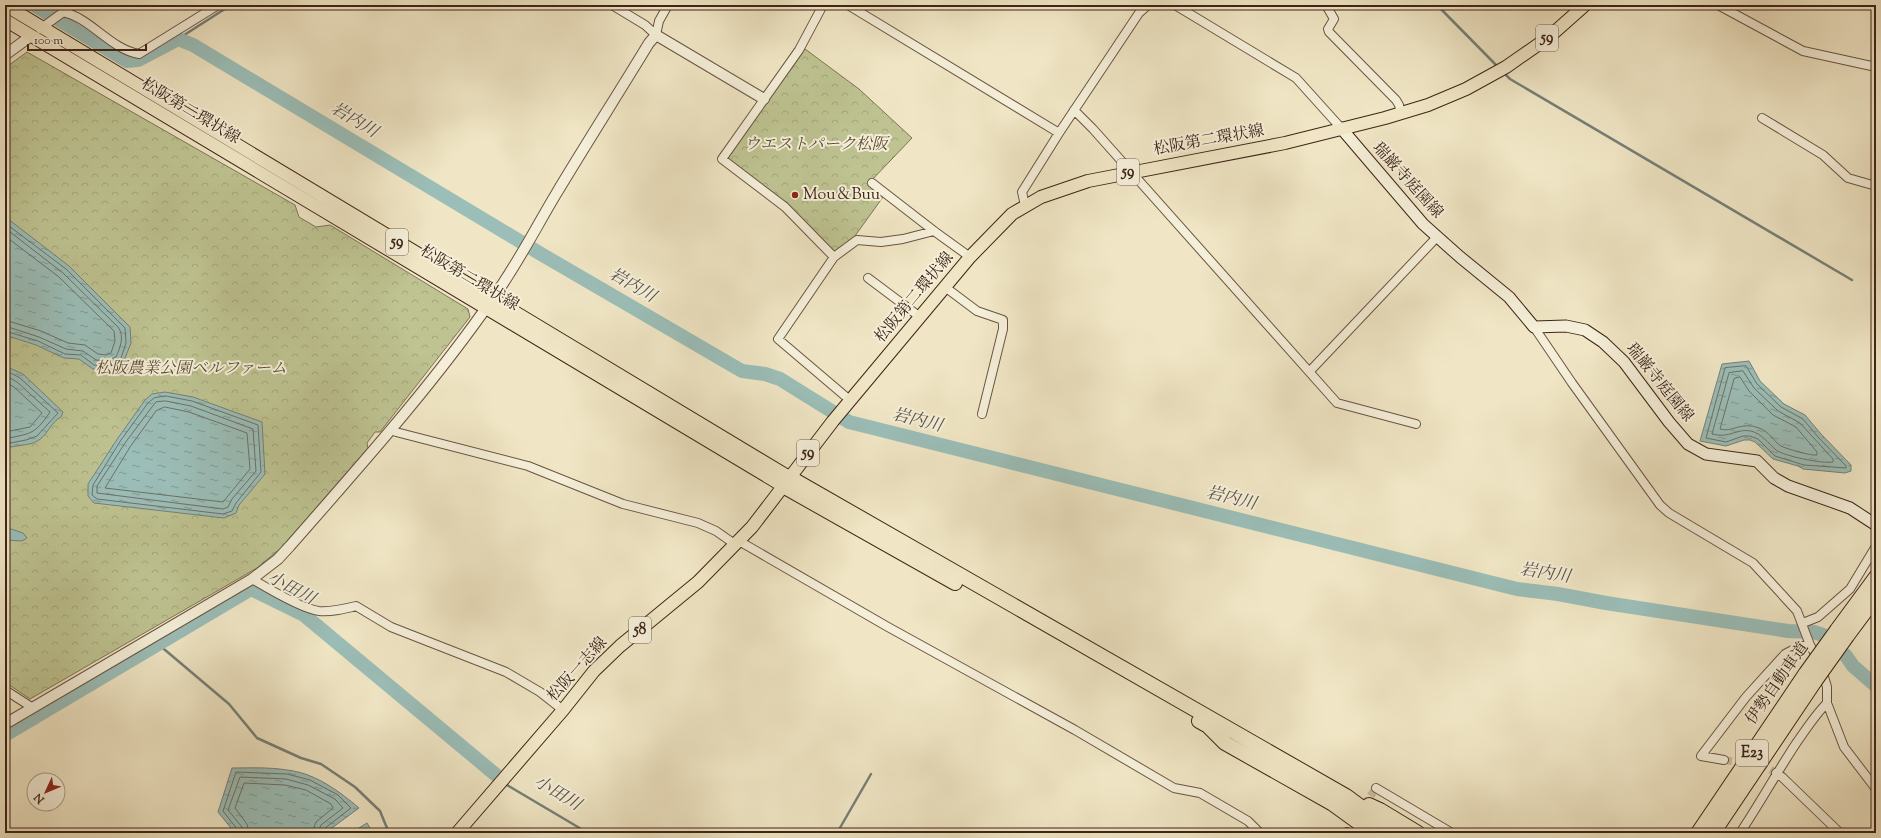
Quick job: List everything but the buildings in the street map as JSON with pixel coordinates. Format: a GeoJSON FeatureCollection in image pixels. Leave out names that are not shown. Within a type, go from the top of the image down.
{"type":"FeatureCollection","features":[{"type":"Feature","properties":{"kind":"highway"},"geometry":{"type":"LineString","coordinates":[[786,481],[1346,796],[1380,810],[1418,833]]}},
{"type":"Feature","properties":{"kind":"highway"},"geometry":{"type":"LineString","coordinates":[[786,481],[1208,726],[1225,743],[1333,804],[1373,833]]}},
{"type":"Feature","properties":{"kind":"highway","name":"伊勢自動車道"},"geometry":{"type":"LineString","coordinates":[[1698,833],[1774,720],[1810,677],[1842,633],[1876,577]]}},
{"type":"Feature","properties":{"kind":"highway","name":"伊勢自動車道"},"geometry":{"type":"LineString","coordinates":[[1842,633],[1876,598]]}},
{"type":"Feature","properties":{"kind":"highway","name":"伊勢自動車道"},"geometry":{"type":"LineString","coordinates":[[1713,833],[1810,677]]}},
{"type":"Feature","properties":{"kind":"highway"},"geometry":{"type":"LineString","coordinates":[[1689,833],[1758,730],[1774,720]]}},
{"type":"Feature","properties":{"kind":"highway"},"geometry":{"type":"LineString","coordinates":[[1346,796],[1396,833]]}},
{"type":"Feature","properties":{"kind":"main road","name":"松阪第二環状線"},"geometry":{"type":"LineString","coordinates":[[5,5],[46,25],[490,304]]}},
{"type":"Feature","properties":{"kind":"main road","name":"松阪第二環状線"},"geometry":{"type":"LineString","coordinates":[[5,20],[490,304],[786,481],[833,420],[970,258],[1012,214],[1026,205],[1051,192],[1073,184],[1285,143],[1401,114],[1455,94],[1506,68],[1549,37],[1585,5]]}},
{"type":"Feature","properties":{"kind":"main road","name":"瑞巌寺庭園線"},"geometry":{"type":"LineString","coordinates":[[1341,128],[1408,207],[1437,237],[1508,297],[1534,328],[1572,327],[1585,330],[1604,342],[1624,362],[1669,422],[1688,444],[1706,454],[1757,461],[1774,478],[1788,486],[1850,508],[1876,525]]}},
{"type":"Feature","properties":{"kind":"main road","name":"松阪一志線"},"geometry":{"type":"LineString","coordinates":[[457,833],[563,710],[594,671],[620,646],[698,582],[738,543],[752,527],[786,481]]}},
{"type":"Feature","properties":{"kind":"street"},"geometry":{"type":"LineString","coordinates":[[5,55],[73,5]]}},
{"type":"Feature","properties":{"kind":"street"},"geometry":{"type":"LineString","coordinates":[[62,12],[80,19],[128,52],[139,54],[218,5]]}},
{"type":"Feature","properties":{"kind":"street"},"geometry":{"type":"LineString","coordinates":[[612,5],[645,24],[656,36],[764,99]]}},
{"type":"Feature","properties":{"kind":"street"},"geometry":{"type":"LineString","coordinates":[[5,724],[252,579],[278,559],[290,546],[391,429],[446,362],[490,304],[531,239],[555,196],[648,43],[656,36],[659,21],[668,5]]}},
{"type":"Feature","properties":{"kind":"street"},"geometry":{"type":"LineString","coordinates":[[823,5],[799,50],[722,159],[785,207],[834,256]]}},
{"type":"Feature","properties":{"kind":"street"},"geometry":{"type":"LineString","coordinates":[[848,5],[1059,133]]}},
{"type":"Feature","properties":{"kind":"street"},"geometry":{"type":"LineString","coordinates":[[1026,205],[1022,192],[1074,110],[1140,13],[1148,5]]}},
{"type":"Feature","properties":{"kind":"street"},"geometry":{"type":"LineString","coordinates":[[1175,5],[1296,78],[1341,128]]}},
{"type":"Feature","properties":{"kind":"street"},"geometry":{"type":"LineString","coordinates":[[1326,5],[1334,19],[1328,29],[1329,32],[1396,100],[1401,114]]}},
{"type":"Feature","properties":{"kind":"street"},"geometry":{"type":"LineString","coordinates":[[1718,5],[1803,51],[1876,67]]}},
{"type":"Feature","properties":{"kind":"street"},"geometry":{"type":"LineString","coordinates":[[1074,110],[1310,371],[1337,403],[1416,424]]}},
{"type":"Feature","properties":{"kind":"street"},"geometry":{"type":"LineString","coordinates":[[1762,118],[1823,155],[1848,178],[1876,186]]}},
{"type":"Feature","properties":{"kind":"street"},"geometry":{"type":"LineString","coordinates":[[872,182],[934,232],[970,258]]}},
{"type":"Feature","properties":{"kind":"street"},"geometry":{"type":"LineString","coordinates":[[845,396],[778,339],[834,256],[857,240],[891,240],[934,232]]}},
{"type":"Feature","properties":{"kind":"street"},"geometry":{"type":"LineString","coordinates":[[1310,371],[1437,237]]}},
{"type":"Feature","properties":{"kind":"street"},"geometry":{"type":"LineString","coordinates":[[868,278],[920,317]]}},
{"type":"Feature","properties":{"kind":"street"},"geometry":{"type":"LineString","coordinates":[[945,287],[977,311],[1003,320],[1003,329],[982,414]]}},
{"type":"Feature","properties":{"kind":"street"},"geometry":{"type":"LineString","coordinates":[[1534,328],[1660,505],[1669,513],[1752,563],[1797,611],[1803,623],[1810,645],[1815,651],[1825,677],[1827,703],[1844,747],[1876,789]]}},
{"type":"Feature","properties":{"kind":"street"},"geometry":{"type":"LineString","coordinates":[[391,429],[396,432],[528,466],[622,504],[698,523],[716,531],[888,628],[1089,737],[1168,785],[1174,788],[1200,793],[1248,821],[1260,833]]}},
{"type":"Feature","properties":{"kind":"street"},"geometry":{"type":"LineString","coordinates":[[1803,623],[1818,617],[1850,589],[1876,546]]}},
{"type":"Feature","properties":{"kind":"street"},"geometry":{"type":"LineString","coordinates":[[252,579],[305,607],[319,611],[337,610],[356,606],[391,626],[506,672],[540,692],[563,710]]}},
{"type":"Feature","properties":{"kind":"street"},"geometry":{"type":"LineString","coordinates":[[1724,760],[1701,756],[1746,697],[1785,654],[1800,646],[1810,645]]}},
{"type":"Feature","properties":{"kind":"street"},"geometry":{"type":"LineString","coordinates":[[5,690],[33,708]]}},
{"type":"Feature","properties":{"kind":"street"},"geometry":{"type":"LineString","coordinates":[[1740,833],[1757,807],[1776,773],[1818,712],[1827,703]]}},
{"type":"Feature","properties":{"kind":"street"},"geometry":{"type":"LineString","coordinates":[[1776,773],[1840,833]]}},
{"type":"Feature","properties":{"kind":"street"},"geometry":{"type":"LineString","coordinates":[[1376,788],[1452,833]]}},
{"type":"Feature","properties":{"kind":"green space","name":"ウエストパーク松阪"},"geometry":{"type":"Polygon","coordinates":[[[805,49],[859,89],[912,138],[869,183],[883,197],[852,240],[837,252],[830,250],[728,159],[728,156],[805,49]]]}},
{"type":"Feature","properties":{"kind":"green space","name":"松阪農業公園ベルファーム"},"geometry":{"type":"Polygon","coordinates":[[[27,52],[295,205],[299,217],[316,227],[330,225],[468,309],[470,317],[380,432],[375,432],[367,443],[368,448],[281,548],[257,568],[30,699],[5,682],[5,68],[27,52]]]}},
{"type":"Feature","properties":{"kind":"water"},"geometry":{"type":"Polygon","coordinates":[[[5,219],[8,219],[69,266],[130,327],[131,343],[123,363],[109,370],[93,369],[79,359],[64,358],[36,345],[5,335],[5,219]]]}},
{"type":"Feature","properties":{"kind":"water"},"geometry":{"type":"Polygon","coordinates":[[[1749,361],[1760,381],[1784,404],[1805,415],[1851,465],[1851,471],[1845,473],[1803,469],[1798,466],[1773,459],[1755,442],[1750,440],[1744,440],[1726,446],[1700,441],[1722,364],[1749,361]]]}},
{"type":"Feature","properties":{"kind":"water"},"geometry":{"type":"Polygon","coordinates":[[[5,366],[23,374],[63,412],[61,417],[39,440],[31,444],[13,446],[5,449],[5,366]]]}},
{"type":"Feature","properties":{"kind":"water"},"geometry":{"type":"Polygon","coordinates":[[[165,392],[193,397],[262,422],[265,474],[239,505],[236,513],[224,518],[94,503],[88,496],[88,484],[145,400],[152,394],[165,392]]]}},
{"type":"Feature","properties":{"kind":"water"},"geometry":{"type":"Polygon","coordinates":[[[5,527],[23,533],[27,538],[22,541],[5,540],[5,527]]]}},
{"type":"Feature","properties":{"kind":"water"},"geometry":{"type":"Polygon","coordinates":[[[232,768],[273,768],[307,775],[335,789],[359,808],[325,833],[235,833],[218,812],[232,768]]]}},
{"type":"Feature","properties":{"kind":"water"},"geometry":{"type":"Polygon","coordinates":[[[367,823],[373,833],[351,833],[367,823]]]}},
{"type":"Feature","properties":{"kind":"waterway","name":"岩内川"},"geometry":{"type":"LineString","coordinates":[[34,5],[127,61],[138,60],[178,39],[193,45],[541,254],[742,371],[765,374],[780,379],[849,422],[1517,589],[1558,594],[1606,603],[1788,631],[1814,632],[1823,635],[1846,656],[1853,666],[1876,686]]}},
{"type":"Feature","properties":{"kind":"waterway"},"geometry":{"type":"LineString","coordinates":[[178,39],[231,5]]}},
{"type":"Feature","properties":{"kind":"waterway"},"geometry":{"type":"LineString","coordinates":[[1437,5],[1498,67]]}},
{"type":"Feature","properties":{"kind":"waterway"},"geometry":{"type":"LineString","coordinates":[[1504,73],[1510,79],[1852,280]]}},
{"type":"Feature","properties":{"kind":"waterway","name":"小田川"},"geometry":{"type":"LineString","coordinates":[[5,735],[251,589],[304,615],[496,775]]}},
{"type":"Feature","properties":{"kind":"waterway"},"geometry":{"type":"LineString","coordinates":[[158,644],[229,704],[257,738],[301,758],[321,764],[355,787],[380,811],[389,833]]}},
{"type":"Feature","properties":{"kind":"waterway","name":"小田川"},"geometry":{"type":"LineString","coordinates":[[837,833],[871,774]]}},
{"type":"Feature","properties":{"kind":"waterway","name":"小田川"},"geometry":{"type":"LineString","coordinates":[[507,785],[588,833]]}},
{"type":"Feature","properties":{"kind":"tunnel"},"geometry":{"type":"LineString","coordinates":[[1724,760],[1765,766],[1776,773]]}},
{"type":"Feature","properties":{"kind":"tunnel"},"geometry":{"type":"LineString","coordinates":[[1364,806],[1376,788]]}},
{"type":"Feature","properties":{"kind":"place","name":"Mou＆Buu"},"geometry":{"type":"Point","coordinates":[795,195]}}]}
